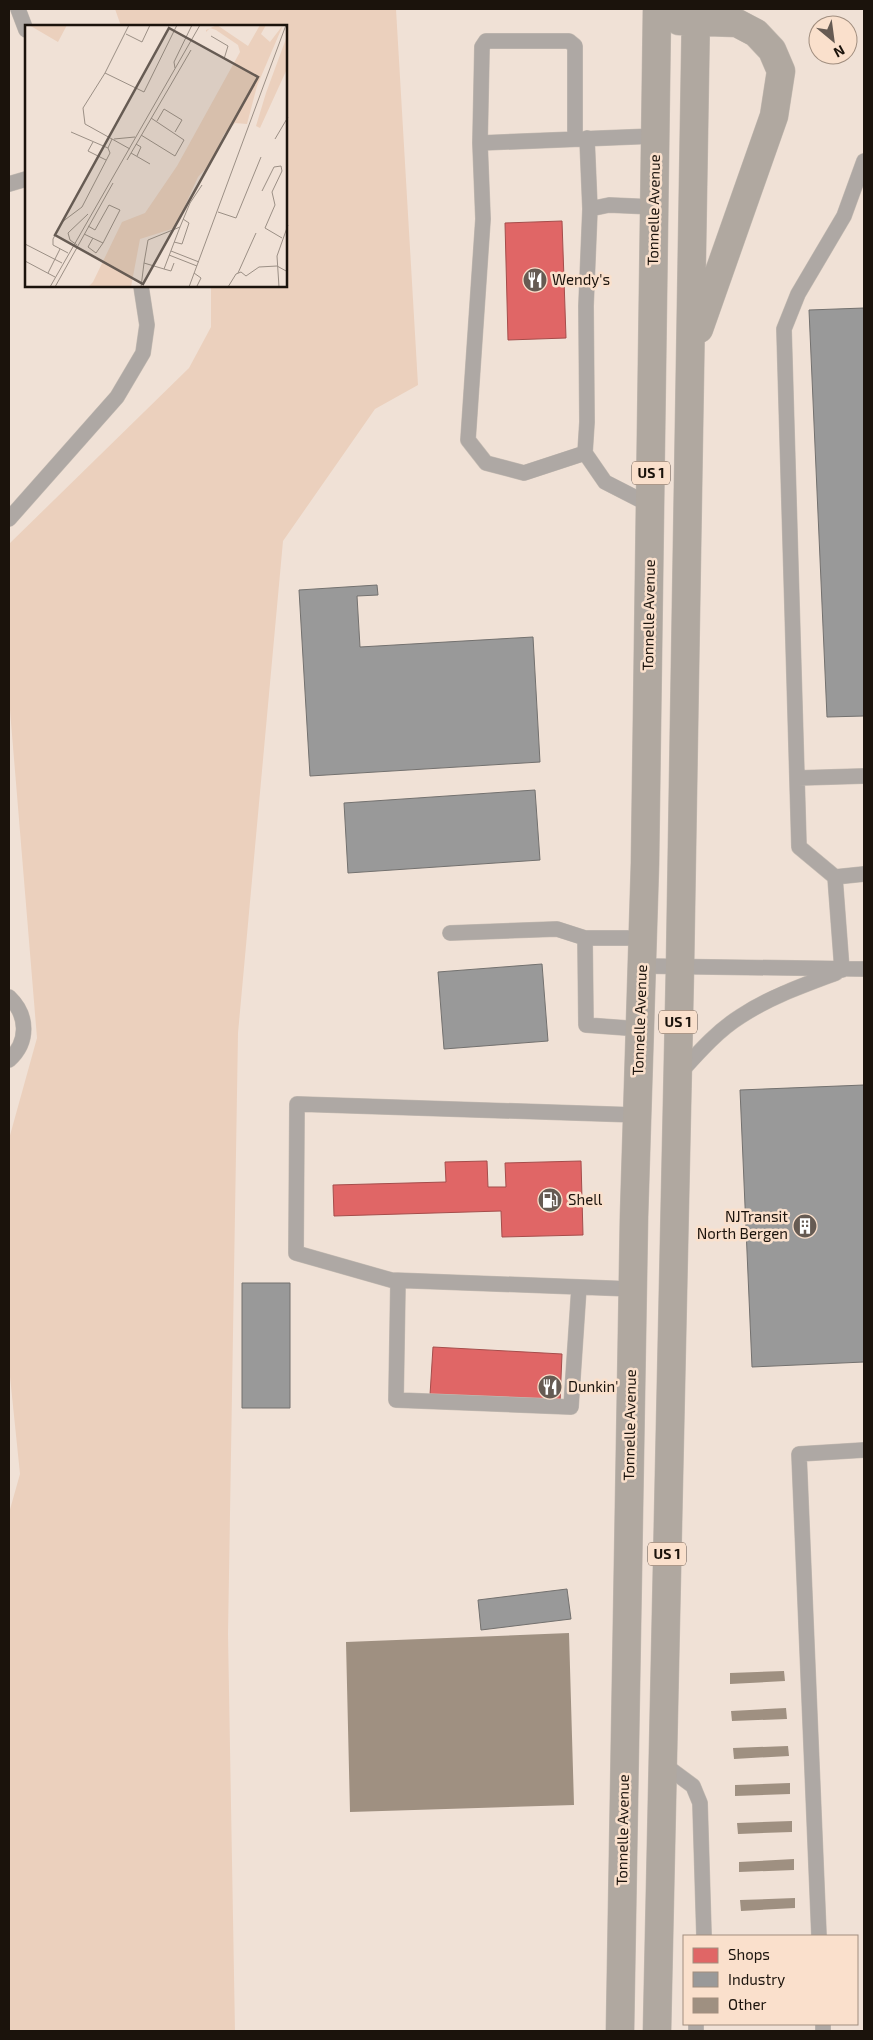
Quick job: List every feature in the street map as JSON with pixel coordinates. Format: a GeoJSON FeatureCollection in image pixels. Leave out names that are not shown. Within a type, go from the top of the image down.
{"type":"FeatureCollection","features":[{"type":"Feature","properties":{"kind":"highway"},"geometry":{"type":"LineString","coordinates":[[657,14],[696,15],[737,23],[756,33],[772,50],[781,70],[774,116],[691,354]]}},
{"type":"Feature","properties":{"kind":"highway","name":"Tonnelle Avenue"},"geometry":{"type":"LineString","coordinates":[[620,2031],[632,1289],[643,966],[657,14]]}},
{"type":"Feature","properties":{"kind":"highway","name":"US 1"},"geometry":{"type":"LineString","coordinates":[[657,2031],[680,967],[696,15]]}},
{"type":"Feature","properties":{"kind":"lane"},"geometry":{"type":"LineString","coordinates":[[18,9],[25,27]]}},
{"type":"Feature","properties":{"kind":"lane"},"geometry":{"type":"LineString","coordinates":[[585,453],[524,473],[486,464],[468,440],[483,219],[480,143],[482,47],[486,42],[569,40],[575,46],[581,139],[590,209],[586,306],[587,422],[585,453],[605,482],[650,505]]}},
{"type":"Feature","properties":{"kind":"lane"},"geometry":{"type":"LineString","coordinates":[[480,143],[655,136]]}},
{"type":"Feature","properties":{"kind":"lane"},"geometry":{"type":"LineString","coordinates":[[864,161],[844,216],[798,294],[784,330],[799,847],[835,877],[864,874]]}},
{"type":"Feature","properties":{"kind":"lane"},"geometry":{"type":"LineString","coordinates":[[9,184],[25,179]]}},
{"type":"Feature","properties":{"kind":"lane"},"geometry":{"type":"LineString","coordinates":[[590,209],[609,205],[654,207]]}},
{"type":"Feature","properties":{"kind":"lane"},"geometry":{"type":"LineString","coordinates":[[9,519],[117,397],[143,353],[147,325],[141,288]]}},
{"type":"Feature","properties":{"kind":"lane"},"geometry":{"type":"LineString","coordinates":[[798,778],[864,776]]}},
{"type":"Feature","properties":{"kind":"lane"},"geometry":{"type":"LineString","coordinates":[[835,877],[842,970]]}},
{"type":"Feature","properties":{"kind":"lane"},"geometry":{"type":"LineString","coordinates":[[450,933],[557,929],[586,938],[643,938]]}},
{"type":"Feature","properties":{"kind":"lane"},"geometry":{"type":"LineString","coordinates":[[586,938],[586,1025],[640,1029]]}},
{"type":"Feature","properties":{"kind":"lane"},"geometry":{"type":"LineString","coordinates":[[643,966],[864,969]]}},
{"type":"Feature","properties":{"kind":"lane"},"geometry":{"type":"LineString","coordinates":[[677,1077],[704,1046],[741,1016],[790,992],[842,970]]}},
{"type":"Feature","properties":{"kind":"lane"},"geometry":{"type":"LineString","coordinates":[[9,997],[18,1006],[23,1018],[24,1031],[22,1043],[9,1060]]}},
{"type":"Feature","properties":{"kind":"lane"},"geometry":{"type":"LineString","coordinates":[[632,1289],[398,1281],[296,1254],[297,1104],[637,1115]]}},
{"type":"Feature","properties":{"kind":"lane"},"geometry":{"type":"LineString","coordinates":[[398,1281],[396,1400],[571,1407],[579,1287]]}},
{"type":"Feature","properties":{"kind":"lane"},"geometry":{"type":"LineString","coordinates":[[819,1935],[799,1454],[864,1450]]}},
{"type":"Feature","properties":{"kind":"lane"},"geometry":{"type":"LineString","coordinates":[[662,1763],[693,1786],[699,1797],[704,1935]]}},
{"type":"Feature","properties":{"kind":"shaded area"},"geometry":{"type":"Polygon","coordinates":[[[115,9],[396,9],[418,385],[375,409],[283,541],[238,1033],[228,1634],[235,2031],[9,2031],[9,1513],[20,1474],[9,1367],[9,1139],[37,1038],[9,698],[9,544],[189,368],[211,327],[211,288],[288,288],[288,25],[121,25],[115,9]]]}},
{"type":"Feature","properties":{"kind":"building: Shops","name":"Wendy's"},"geometry":{"type":"Polygon","coordinates":[[[562,221],[566,338],[508,340],[505,223],[562,221]]]}},
{"type":"Feature","properties":{"kind":"building: Shops"},"geometry":{"type":"Polygon","coordinates":[[[487,1161],[488,1187],[506,1187],[505,1163],[581,1161],[583,1235],[502,1237],[501,1211],[334,1216],[333,1185],[446,1182],[445,1162],[487,1161]]]}},
{"type":"Feature","properties":{"kind":"building: Shops"},"geometry":{"type":"Polygon","coordinates":[[[433,1347],[562,1354],[560,1402],[430,1395],[433,1347]]]}},
{"type":"Feature","properties":{"kind":"building: Industry"},"geometry":{"type":"Polygon","coordinates":[[[864,308],[864,716],[827,717],[809,310],[864,308]]]}},
{"type":"Feature","properties":{"kind":"building: Industry"},"geometry":{"type":"Polygon","coordinates":[[[377,585],[378,595],[357,596],[360,647],[533,637],[540,762],[310,776],[299,590],[377,585]]]}},
{"type":"Feature","properties":{"kind":"building: Industry"},"geometry":{"type":"Polygon","coordinates":[[[535,790],[540,860],[348,873],[344,803],[535,790]]]}},
{"type":"Feature","properties":{"kind":"building: Industry"},"geometry":{"type":"Polygon","coordinates":[[[542,964],[548,1041],[444,1049],[438,972],[542,964]]]}},
{"type":"Feature","properties":{"kind":"building: Industry","name":"NJTransit North Bergen"},"geometry":{"type":"Polygon","coordinates":[[[864,1085],[864,1362],[752,1367],[740,1090],[864,1085]]]}},
{"type":"Feature","properties":{"kind":"building: Industry"},"geometry":{"type":"Polygon","coordinates":[[[242,1283],[290,1283],[290,1408],[242,1408],[242,1283]]]}},
{"type":"Feature","properties":{"kind":"building: Industry"},"geometry":{"type":"Polygon","coordinates":[[[567,1589],[571,1619],[481,1630],[478,1600],[567,1589]]]}},
{"type":"Feature","properties":{"kind":"building: Other"},"geometry":{"type":"Polygon","coordinates":[[[569,1633],[574,1805],[350,1812],[346,1642],[569,1633]]]}},
{"type":"Feature","properties":{"kind":"building: Other"},"geometry":{"type":"Polygon","coordinates":[[[784,1671],[785,1681],[730,1684],[730,1673],[784,1671]]]}},
{"type":"Feature","properties":{"kind":"building: Other"},"geometry":{"type":"Polygon","coordinates":[[[786,1708],[787,1719],[732,1721],[731,1711],[786,1708]]]}},
{"type":"Feature","properties":{"kind":"building: Other"},"geometry":{"type":"Polygon","coordinates":[[[788,1746],[789,1756],[734,1759],[733,1748],[788,1746]]]}},
{"type":"Feature","properties":{"kind":"building: Other"},"geometry":{"type":"Polygon","coordinates":[[[790,1783],[790,1794],[735,1796],[735,1785],[790,1783]]]}},
{"type":"Feature","properties":{"kind":"building: Other"},"geometry":{"type":"Polygon","coordinates":[[[792,1821],[792,1832],[738,1834],[737,1823],[792,1821]]]}},
{"type":"Feature","properties":{"kind":"building: Other"},"geometry":{"type":"Polygon","coordinates":[[[794,1859],[794,1870],[739,1872],[739,1862],[794,1859]]]}},
{"type":"Feature","properties":{"kind":"building: Other"},"geometry":{"type":"Polygon","coordinates":[[[795,1898],[795,1908],[741,1911],[740,1900],[795,1898]]]}},
{"type":"Feature","properties":{"kind":"place","name":"Wendy's"},"geometry":{"type":"Point","coordinates":[535,280]}},
{"type":"Feature","properties":{"kind":"place","name":"Shell"},"geometry":{"type":"Point","coordinates":[550,1200]}},
{"type":"Feature","properties":{"kind":"place","name":"NJTransit North Bergen"},"geometry":{"type":"Point","coordinates":[805,1226]}},
{"type":"Feature","properties":{"kind":"place","name":"Dunkin'"},"geometry":{"type":"Point","coordinates":[550,1387]}}]}
